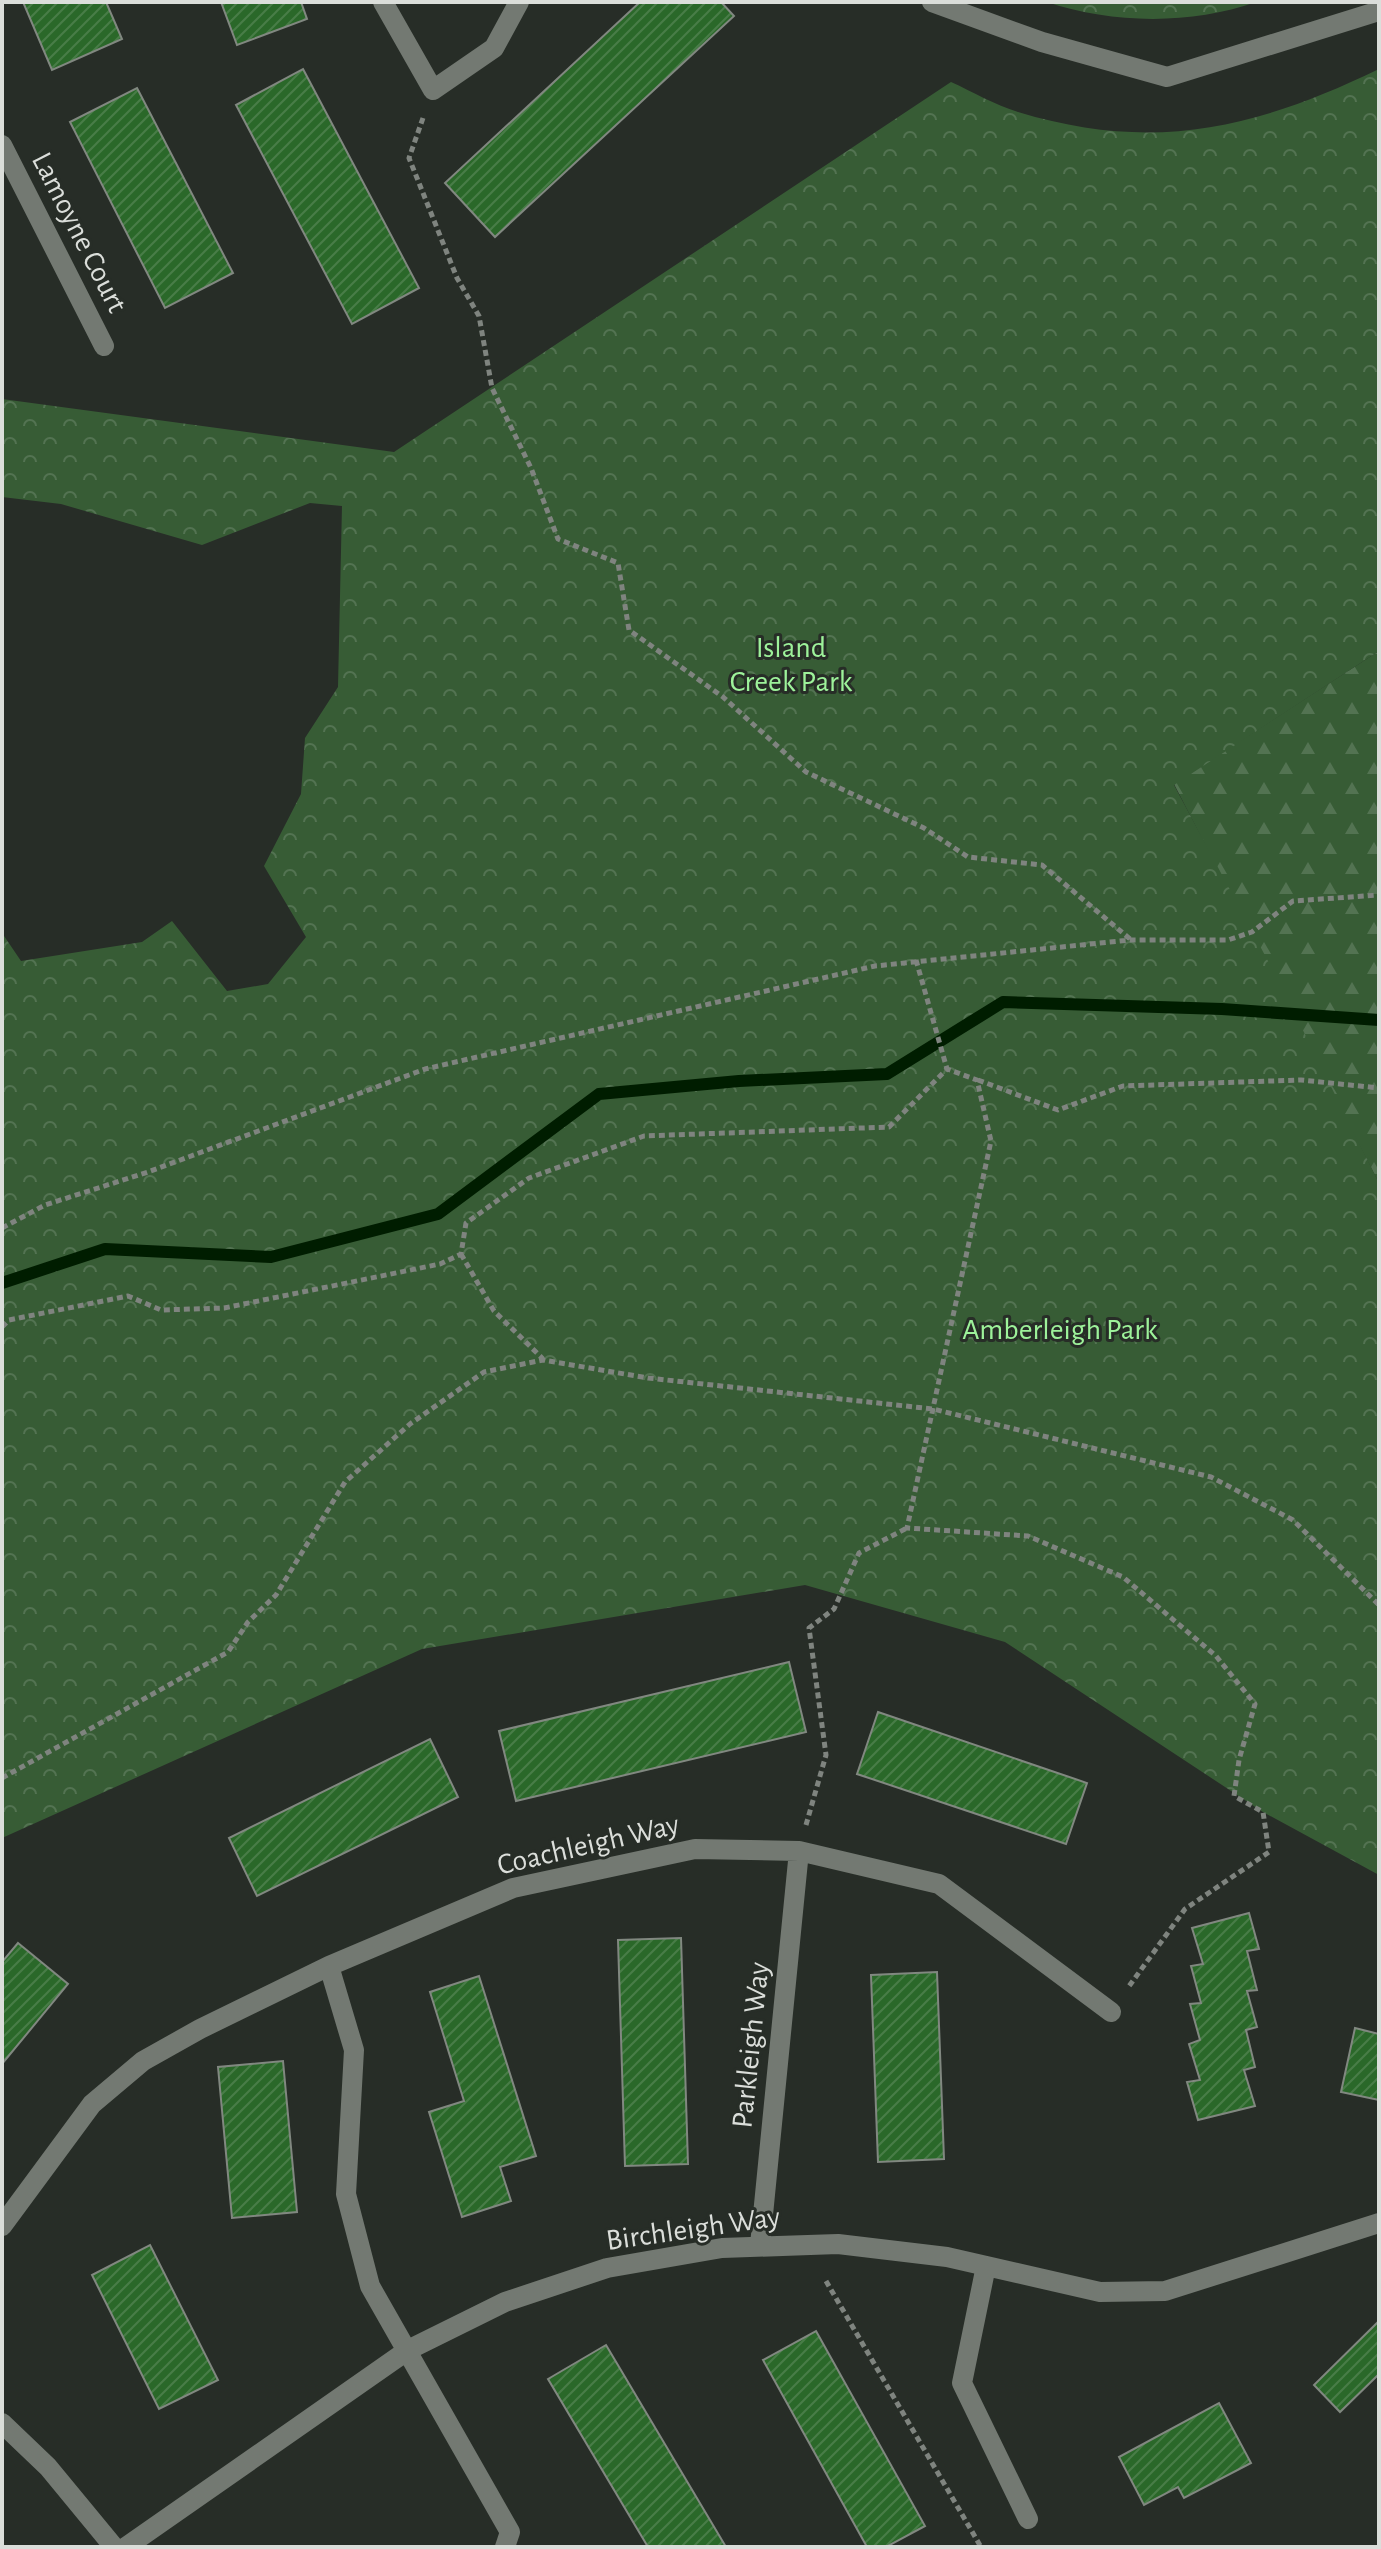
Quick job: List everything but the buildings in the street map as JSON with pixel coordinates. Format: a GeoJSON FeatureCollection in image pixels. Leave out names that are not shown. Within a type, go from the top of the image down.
{"type":"FeatureCollection","features":[{"type":"Feature","properties":{"kind":"street"},"geometry":{"type":"LineString","coordinates":[[383,2],[433,90],[494,48],[519,2]]}},
{"type":"Feature","properties":{"kind":"street"},"geometry":{"type":"LineString","coordinates":[[932,2],[1042,42],[1167,77],[1379,11]]}},
{"type":"Feature","properties":{"kind":"street","name":"Lamoyne Court"},"geometry":{"type":"LineString","coordinates":[[2,145],[104,346]]}},
{"type":"Feature","properties":{"kind":"street","name":"Coachleigh Way"},"geometry":{"type":"LineString","coordinates":[[2,2226],[92,2104],[143,2061],[329,1966],[513,1888],[695,1849],[799,1851],[939,1884],[1111,2012]]}},
{"type":"Feature","properties":{"kind":"street","name":"Parkleigh Way"},"geometry":{"type":"LineString","coordinates":[[760,2245],[799,1851]]}},
{"type":"Feature","properties":{"kind":"street"},"geometry":{"type":"LineString","coordinates":[[329,1966],[354,2050],[346,2194],[370,2286],[510,2532],[505,2547]]}},
{"type":"Feature","properties":{"kind":"street","name":"Birchleigh Way"},"geometry":{"type":"LineString","coordinates":[[126,2547],[408,2350],[505,2302],[607,2268],[657,2257],[760,2245],[838,2244],[947,2257],[1100,2292],[1148,2293],[1165,2291],[1379,2223]]}},
{"type":"Feature","properties":{"kind":"street"},"geometry":{"type":"LineString","coordinates":[[986,2266],[962,2383],[1028,2519]]}},
{"type":"Feature","properties":{"kind":"street"},"geometry":{"type":"LineString","coordinates":[[2,2423],[48,2467],[114,2547]]}},
{"type":"Feature","properties":{"kind":"path"},"geometry":{"type":"LineString","coordinates":[[433,90],[409,158],[457,278],[479,316],[492,388],[531,468],[558,539],[618,563],[629,630],[723,697],[806,772],[924,828],[968,857],[1042,865],[1130,940]]}},
{"type":"Feature","properties":{"kind":"path"},"geometry":{"type":"LineString","coordinates":[[2,1228],[45,1205],[148,1172],[425,1069],[916,960],[1130,940],[1228,940],[1252,932],[1293,901],[1379,895]]}},
{"type":"Feature","properties":{"kind":"path"},"geometry":{"type":"LineString","coordinates":[[916,960],[947,1069]]}},
{"type":"Feature","properties":{"kind":"path"},"geometry":{"type":"LineString","coordinates":[[947,1069],[1058,1110],[1123,1086],[1301,1080],[1379,1088]]}},
{"type":"Feature","properties":{"kind":"path"},"geometry":{"type":"LineString","coordinates":[[543,1360],[494,1311],[461,1254],[466,1223],[529,1178],[644,1136],[889,1127],[947,1069]]}},
{"type":"Feature","properties":{"kind":"path"},"geometry":{"type":"LineString","coordinates":[[907,1528],[991,1141],[977,1080]]}},
{"type":"Feature","properties":{"kind":"path"},"geometry":{"type":"LineString","coordinates":[[2,1327],[9,1320],[128,1296],[161,1310],[224,1308],[440,1264],[461,1254]]}},
{"type":"Feature","properties":{"kind":"path"},"geometry":{"type":"LineString","coordinates":[[2,1778],[228,1652],[248,1622],[276,1595],[345,1482],[410,1424],[484,1372],[543,1360],[648,1378],[933,1409],[1211,1477],[1293,1520],[1379,1605]]}},
{"type":"Feature","properties":{"kind":"path"},"geometry":{"type":"LineString","coordinates":[[799,1851],[826,1755],[809,1628],[834,1609],[859,1553],[907,1528],[1028,1536],[1123,1577],[1216,1656],[1255,1704],[1239,1760],[1234,1796],[1263,1812],[1269,1852],[1185,1909],[1111,2012]]}},
{"type":"Feature","properties":{"kind":"path"},"geometry":{"type":"LineString","coordinates":[[826,2281],[981,2547]]}},
{"type":"Feature","properties":{"kind":"green space"},"geometry":{"type":"Polygon","coordinates":[[[1047,2],[1256,2],[1205,15],[1152,19],[1098,15],[1047,2]]]}},
{"type":"Feature","properties":{"kind":"green space"},"geometry":{"type":"Polygon","coordinates":[[[1379,69],[1379,651],[1174,785],[1276,976],[1379,1183],[1379,1875],[1263,1812],[1005,1642],[805,1585],[422,1649],[2,1838],[2,933],[21,961],[142,942],[172,921],[227,991],[268,984],[306,937],[264,866],[301,794],[305,738],[338,687],[342,506],[310,503],[202,545],[61,504],[2,497],[2,399],[394,452],[951,82],[1009,109],[1067,124],[1114,131],[1159,132],[1246,120],[1289,107],[1379,69]]]}},
{"type":"Feature","properties":{"kind":"green space"},"geometry":{"type":"Polygon","coordinates":[[[1379,651],[1379,1183],[1174,784],[1379,651]]]}},
{"type":"Feature","properties":{"kind":"waterway"},"geometry":{"type":"LineString","coordinates":[[2,1283],[105,1249],[271,1257],[438,1214],[599,1094],[739,1081],[887,1074],[1003,1002],[1222,1009],[1379,1020]]}},
{"type":"Feature","properties":{"kind":"park label","name":"Island Creek Park"},"geometry":{"type":"Point","coordinates":[791,664]}},
{"type":"Feature","properties":{"kind":"park label","name":"Amberleigh Park"},"geometry":{"type":"Point","coordinates":[1060,1329]}}]}
